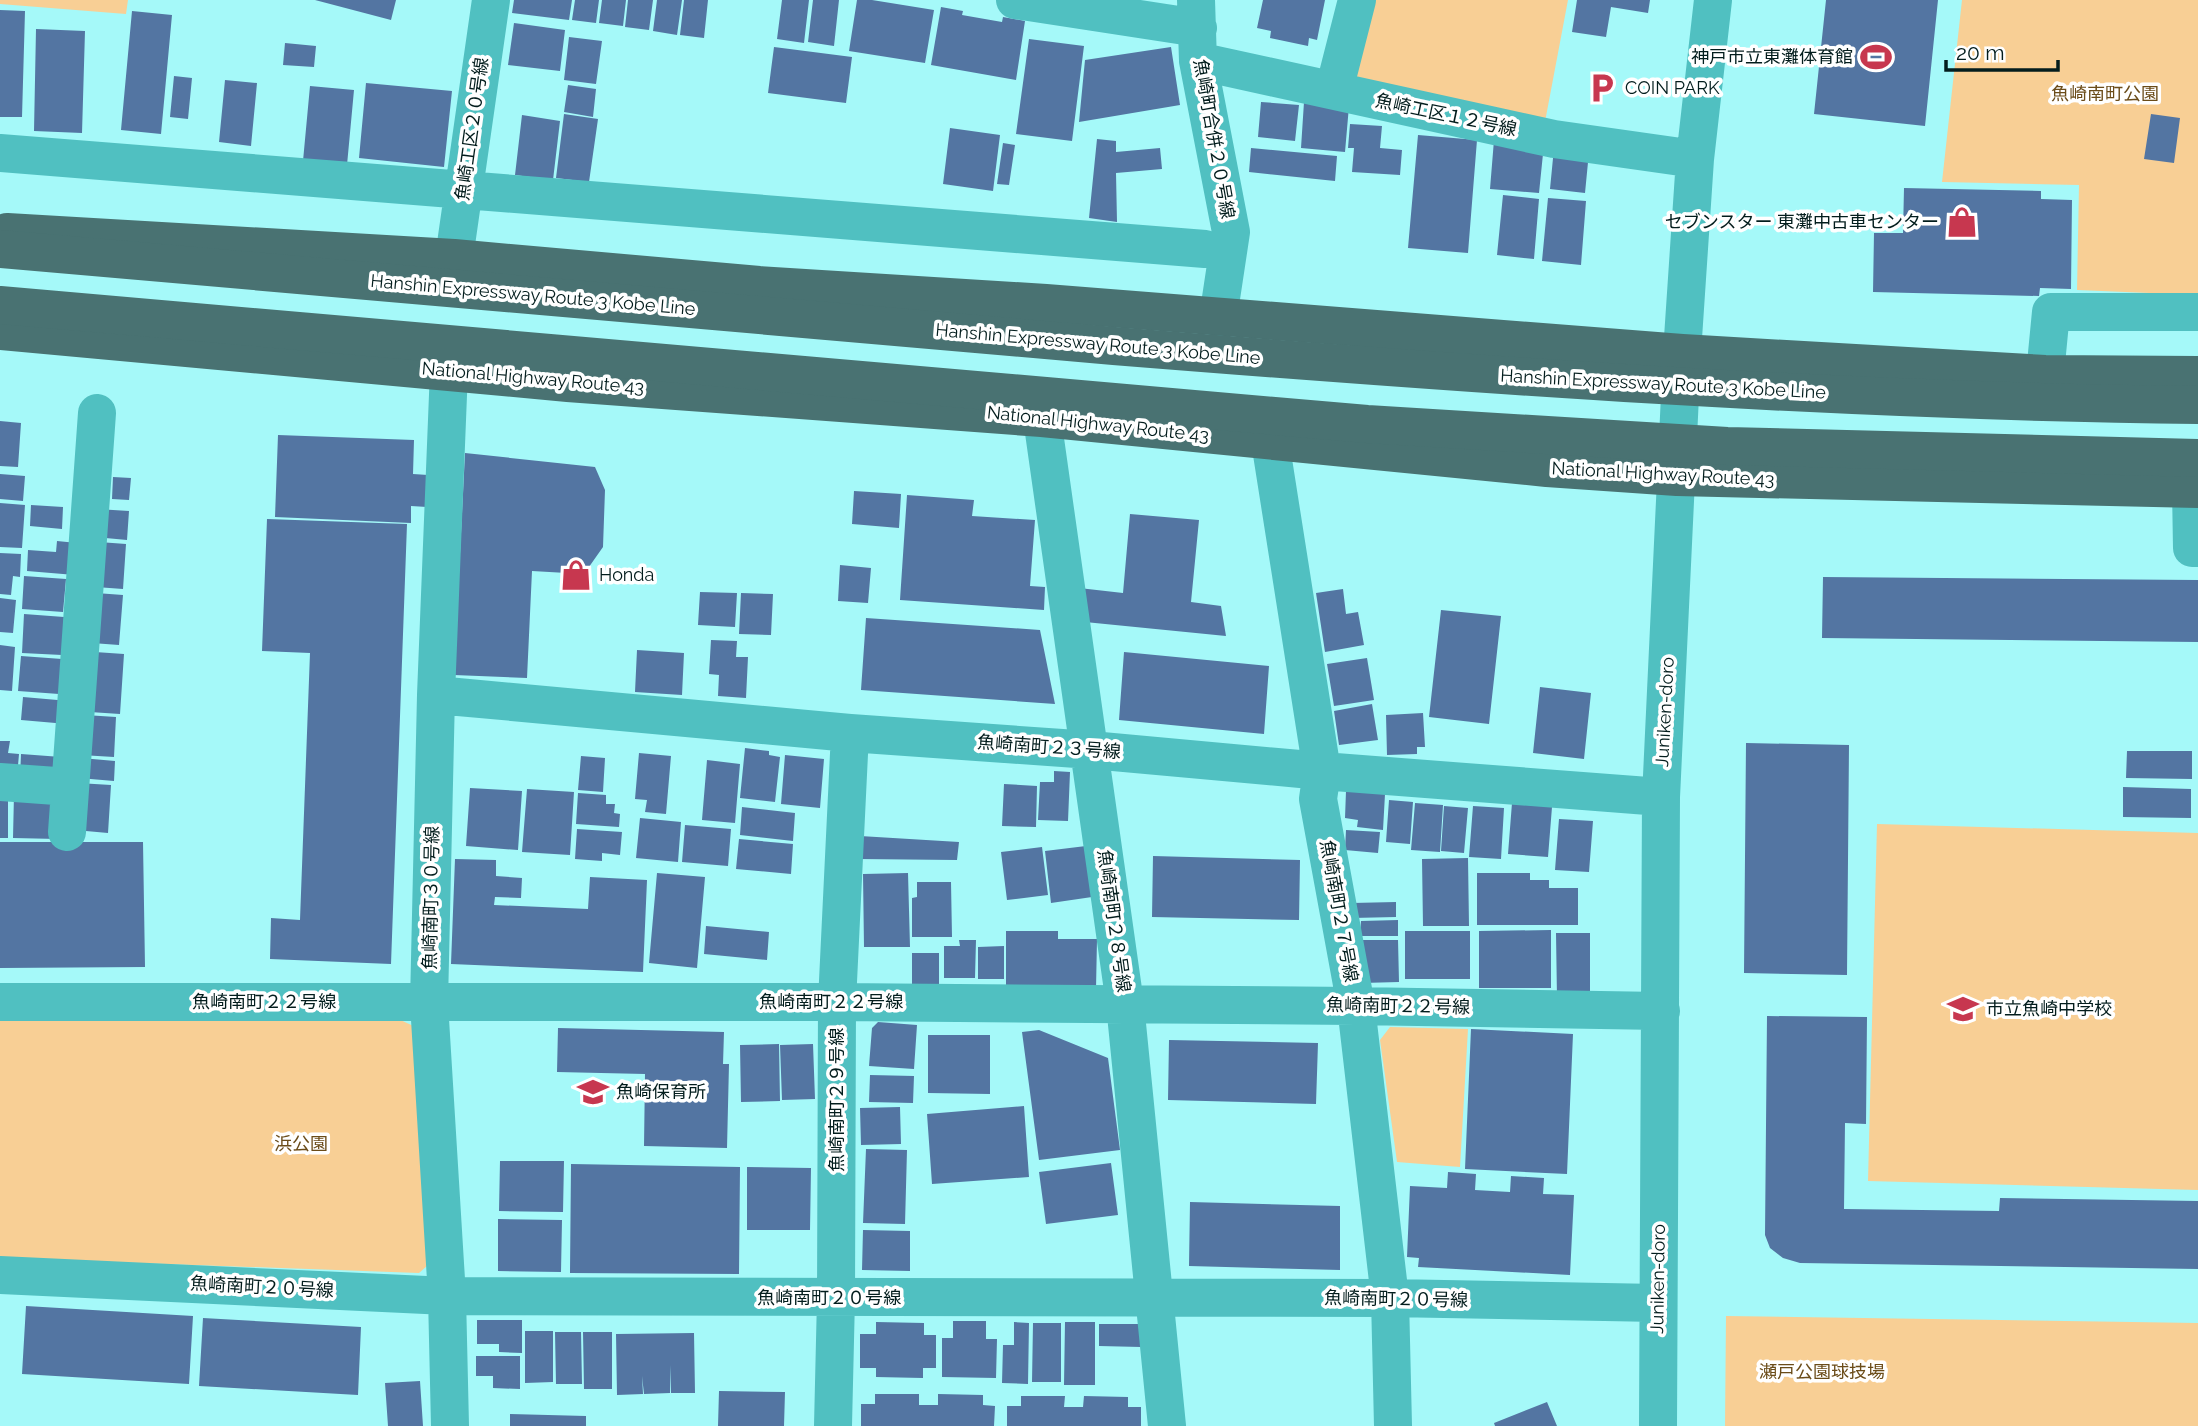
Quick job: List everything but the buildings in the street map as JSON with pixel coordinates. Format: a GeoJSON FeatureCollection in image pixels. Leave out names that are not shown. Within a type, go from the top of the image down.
{"type":"FeatureCollection","features":[{"type":"Feature","properties":{"kind":"highway"},"geometry":{"type":"LineString","coordinates":[[0,224],[33,228],[134,260]]}},
{"type":"Feature","properties":{"kind":"highway"},"geometry":{"type":"LineString","coordinates":[[0,232],[454,258],[760,285],[1046,303],[1682,354],[2045,374],[2198,375]]}},
{"type":"Feature","properties":{"kind":"highway","name":"Hanshin Expressway Route 3 Kobe Line"},"geometry":{"type":"LineString","coordinates":[[0,248],[967,334],[1372,367],[1728,390],[2198,405]]}},
{"type":"Feature","properties":{"kind":"highway"},"geometry":{"type":"LineString","coordinates":[[0,305],[1367,424],[2196,478]]}},
{"type":"Feature","properties":{"kind":"highway","name":"National Highway Route 43"},"geometry":{"type":"LineString","coordinates":[[0,331],[568,383],[1042,418],[1502,465],[1677,477],[2196,478]]}},
{"type":"Feature","properties":{"kind":"street","name":"魚崎工区２０号線"},"geometry":{"type":"LineString","coordinates":[[454,258],[491,0]]}},
{"type":"Feature","properties":{"kind":"street","name":"魚崎工区１２号線"},"geometry":{"type":"LineString","coordinates":[[1015,0],[1197,30],[1334,90],[1555,139],[1695,159]]}},
{"type":"Feature","properties":{"kind":"street"},"geometry":{"type":"LineString","coordinates":[[1334,90],[1357,0]]}},
{"type":"Feature","properties":{"kind":"street","name":"Juniken-doro"},"geometry":{"type":"LineString","coordinates":[[1658,1426],[1661,797],[1682,354],[1695,159],[1713,0]]}},
{"type":"Feature","properties":{"kind":"street","name":"魚崎町合併２０号線"},"geometry":{"type":"LineString","coordinates":[[1197,30],[1231,232],[1218,318]]}},
{"type":"Feature","properties":{"kind":"street"},"geometry":{"type":"LineString","coordinates":[[0,153],[1205,249]]}},
{"type":"Feature","properties":{"kind":"street"},"geometry":{"type":"LineString","coordinates":[[2045,374],[2051,312],[2198,313]]}},
{"type":"Feature","properties":{"kind":"street","name":"魚崎南町３０号線"},"geometry":{"type":"LineString","coordinates":[[449,370],[436,695],[429,1003],[447,1296],[450,1426]]}},
{"type":"Feature","properties":{"kind":"street"},"geometry":{"type":"LineString","coordinates":[[67,832],[97,413]]}},
{"type":"Feature","properties":{"kind":"street","name":"魚崎南町２８号線"},"geometry":{"type":"LineString","coordinates":[[1042,418],[1125,1004],[1167,1426]]}},
{"type":"Feature","properties":{"kind":"street","name":"魚崎南町２７号線"},"geometry":{"type":"LineString","coordinates":[[1270,441],[1322,771],[1318,799],[1356,1006],[1390,1298],[1393,1426]]}},
{"type":"Feature","properties":{"kind":"street"},"geometry":{"type":"LineString","coordinates":[[2196,478],[2192,548],[2198,548]]}},
{"type":"Feature","properties":{"kind":"street","name":"魚崎南町２３号線"},"geometry":{"type":"LineString","coordinates":[[436,695],[850,733],[1661,797]]}},
{"type":"Feature","properties":{"kind":"street","name":"魚崎南町２９号線"},"geometry":{"type":"LineString","coordinates":[[833,1426],[837,1002],[850,733]]}},
{"type":"Feature","properties":{"kind":"street"},"geometry":{"type":"LineString","coordinates":[[0,782],[70,787]]}},
{"type":"Feature","properties":{"kind":"street","name":"魚崎南町２２号線"},"geometry":{"type":"LineString","coordinates":[[0,1002],[837,1002],[1661,1011]]}},
{"type":"Feature","properties":{"kind":"street","name":"魚崎南町２０号線"},"geometry":{"type":"LineString","coordinates":[[0,1275],[447,1296],[1390,1298],[1658,1304]]}},
{"type":"Feature","properties":{"kind":"green space"},"geometry":{"type":"Polygon","coordinates":[[[0,0],[128,0],[126,14],[0,4],[0,0]]]}},
{"type":"Feature","properties":{"kind":"green space"},"geometry":{"type":"Polygon","coordinates":[[[1371,0],[1568,0],[1544,127],[1349,77],[1371,0]]]}},
{"type":"Feature","properties":{"kind":"green space","name":"魚崎南町公園"},"geometry":{"type":"Polygon","coordinates":[[[1962,0],[2198,0],[2198,295],[2077,290],[2079,185],[1942,182],[1962,0]]]}},
{"type":"Feature","properties":{"kind":"green space"},"geometry":{"type":"Polygon","coordinates":[[[1877,824],[2198,833],[2198,1190],[1868,1181],[1877,824]]]}},
{"type":"Feature","properties":{"kind":"green space","name":"浜公園"},"geometry":{"type":"Polygon","coordinates":[[[396,1018],[420,1029],[435,1259],[419,1273],[0,1258],[0,1019],[396,1018]]]}},
{"type":"Feature","properties":{"kind":"green space"},"geometry":{"type":"Polygon","coordinates":[[[1390,1027],[1468,1029],[1460,1167],[1397,1162],[1380,1040],[1390,1027]]]}},
{"type":"Feature","properties":{"kind":"green space","name":"瀬戸公園球技場"},"geometry":{"type":"Polygon","coordinates":[[[1726,1316],[2198,1323],[2198,1426],[1725,1426],[1726,1316]]]}},
{"type":"Feature","properties":{"kind":"place","name":"神戸市立東灘体育館"},"geometry":{"type":"Point","coordinates":[1876,57]}},
{"type":"Feature","properties":{"kind":"place","name":"COIN PARK"},"geometry":{"type":"Point","coordinates":[1602,88]}},
{"type":"Feature","properties":{"kind":"place","name":"セブンスター 東灘中古車センター"},"geometry":{"type":"Point","coordinates":[1962,222]}},
{"type":"Feature","properties":{"kind":"place","name":"Honda"},"geometry":{"type":"Point","coordinates":[576,575]}},
{"type":"Feature","properties":{"kind":"place","name":"市立魚崎中学校"},"geometry":{"type":"Point","coordinates":[1963,1009]}},
{"type":"Feature","properties":{"kind":"place","name":"魚崎保育所"},"geometry":{"type":"Point","coordinates":[593,1092]}}]}
